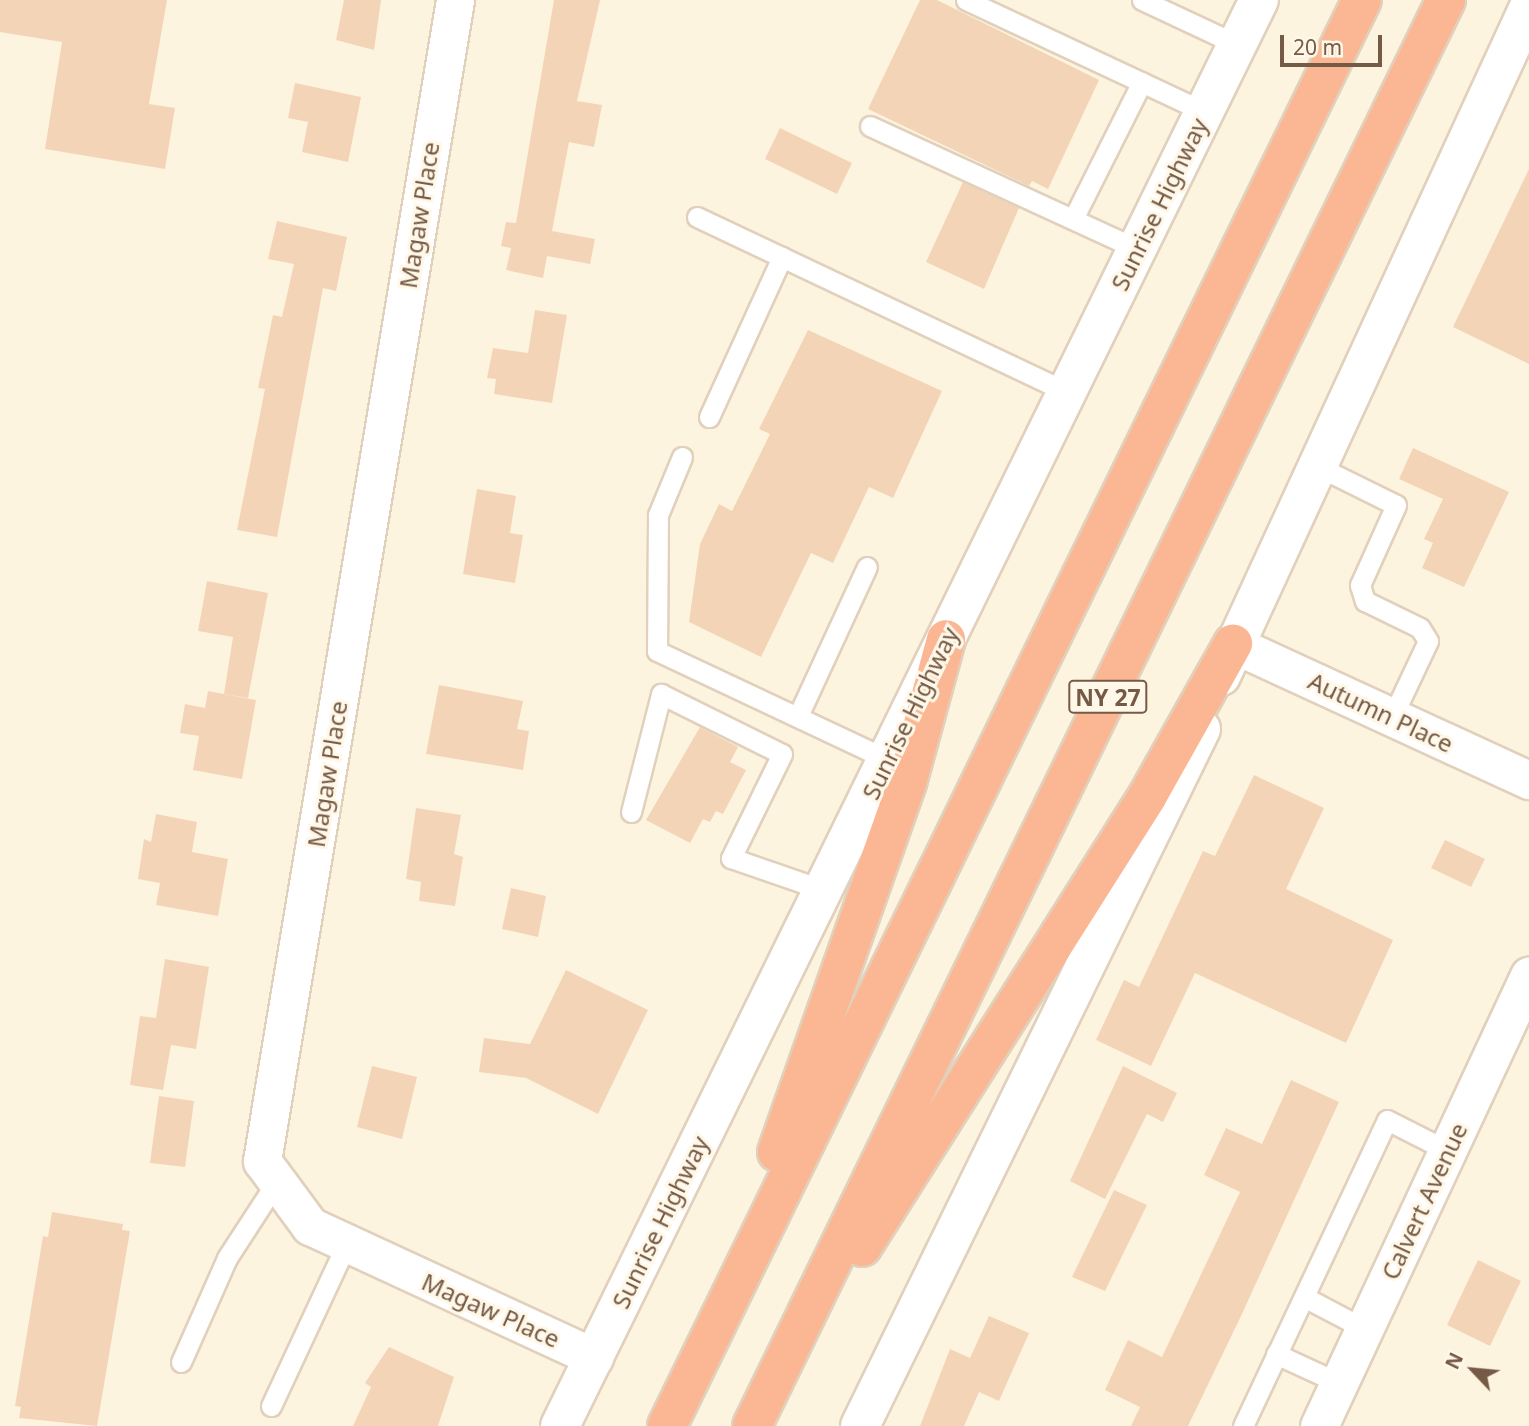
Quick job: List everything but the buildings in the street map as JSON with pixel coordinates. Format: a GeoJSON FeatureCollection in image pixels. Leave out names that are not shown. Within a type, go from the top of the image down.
{"type":"FeatureCollection","features":[{"type":"Feature","properties":{"kind":"highway","name":"NY 27"},"geometry":{"type":"LineString","coordinates":[[667,1426],[1362,0]]}},
{"type":"Feature","properties":{"kind":"highway","name":"NY 27"},"geometry":{"type":"LineString","coordinates":[[760,1410],[1446,0]]}},
{"type":"Feature","properties":{"kind":"highway"},"geometry":{"type":"LineString","coordinates":[[710,1338],[902,795],[946,639]]}},
{"type":"Feature","properties":{"kind":"highway"},"geometry":{"type":"LineString","coordinates":[[760,1410],[1134,817],[1233,644]]}},
{"type":"Feature","properties":{"kind":"main road","name":"Sunrise Highway"},"geometry":{"type":"LineString","coordinates":[[561,1426],[1259,0]]}},
{"type":"Feature","properties":{"kind":"main road"},"geometry":{"type":"LineString","coordinates":[[860,1426],[1170,799],[1233,644],[1529,7]]}},
{"type":"Feature","properties":{"kind":"street","name":"Magaw Place"},"geometry":{"type":"LineString","coordinates":[[455,0],[262,1161],[310,1226],[594,1357]]}},
{"type":"Feature","properties":{"kind":"street","name":"Autumn Place"},"geometry":{"type":"LineString","coordinates":[[1233,644],[1529,780]]}},
{"type":"Feature","properties":{"kind":"street","name":"Calvert Avenue"},"geometry":{"type":"LineString","coordinates":[[1319,1426],[1529,976]]}},
{"type":"Feature","properties":{"kind":"lane"},"geometry":{"type":"LineString","coordinates":[[966,0],[1205,112]]}},
{"type":"Feature","properties":{"kind":"lane"},"geometry":{"type":"LineString","coordinates":[[1142,0],[1238,45]]}},
{"type":"Feature","properties":{"kind":"lane"},"geometry":{"type":"LineString","coordinates":[[1073,219],[1142,82]]}},
{"type":"Feature","properties":{"kind":"lane"},"geometry":{"type":"LineString","coordinates":[[870,126],[1137,249]]}},
{"type":"Feature","properties":{"kind":"lane"},"geometry":{"type":"LineString","coordinates":[[697,216],[1067,392]]}},
{"type":"Feature","properties":{"kind":"lane"},"geometry":{"type":"LineString","coordinates":[[709,417],[782,257]]}},
{"type":"Feature","properties":{"kind":"lane"},"geometry":{"type":"LineString","coordinates":[[682,457],[658,515],[657,651],[887,759]]}},
{"type":"Feature","properties":{"kind":"lane"},"geometry":{"type":"LineString","coordinates":[[1315,465],[1396,505],[1360,585],[1365,601],[1420,628],[1428,641],[1392,717]]}},
{"type":"Feature","properties":{"kind":"lane"},"geometry":{"type":"LineString","coordinates":[[798,716],[867,567]]}},
{"type":"Feature","properties":{"kind":"lane"},"geometry":{"type":"LineString","coordinates":[[631,812],[661,694],[782,754],[731,858],[824,890]]}},
{"type":"Feature","properties":{"kind":"lane"},"geometry":{"type":"LineString","coordinates":[[1243,1426],[1387,1120],[1448,1151]]}},
{"type":"Feature","properties":{"kind":"lane"},"geometry":{"type":"LineString","coordinates":[[181,1362],[227,1258],[277,1181]]}},
{"type":"Feature","properties":{"kind":"lane"},"geometry":{"type":"LineString","coordinates":[[271,1406],[346,1243]]}},
{"type":"Feature","properties":{"kind":"lane"},"geometry":{"type":"LineString","coordinates":[[1304,1297],[1365,1329]]}},
{"type":"Feature","properties":{"kind":"lane"},"geometry":{"type":"LineString","coordinates":[[1276,1354],[1339,1383]]}}]}
